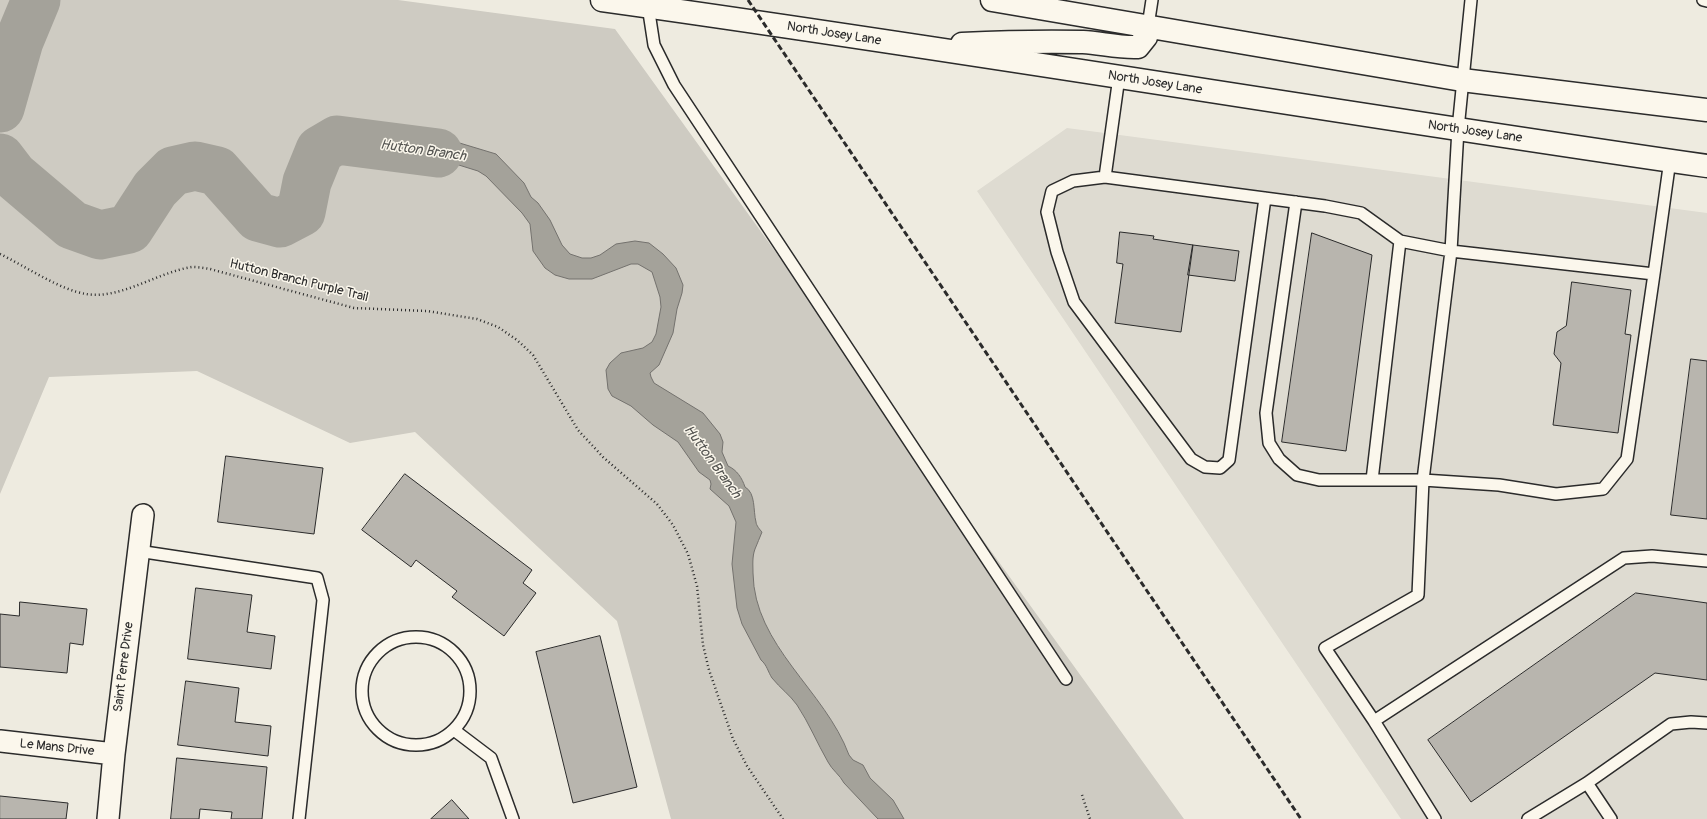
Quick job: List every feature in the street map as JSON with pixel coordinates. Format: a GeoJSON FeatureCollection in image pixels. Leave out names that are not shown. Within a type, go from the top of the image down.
{"type":"FeatureCollection","features":[{"type":"Feature","properties":{"kind":"main road","name":"North Josey Lane"},"geometry":{"type":"LineString","coordinates":[[602,0],[919,46],[1707,166]]}},
{"type":"Feature","properties":{"kind":"main road"},"geometry":{"type":"LineString","coordinates":[[992,0],[1462,80],[1707,110]]}},
{"type":"Feature","properties":{"kind":"main road"},"geometry":{"type":"LineString","coordinates":[[919,46],[1023,40],[1085,42],[1125,48],[1138,47],[1146,37],[1148,26]]}},
{"type":"Feature","properties":{"kind":"street","name":"Saint Perre Drive"},"geometry":{"type":"LineString","coordinates":[[108,819],[114,754],[143,515]]}},
{"type":"Feature","properties":{"kind":"street","name":"Le Mans Drive"},"geometry":{"type":"LineString","coordinates":[[0,741],[114,754]]}},
{"type":"Feature","properties":{"kind":"lane"},"geometry":{"type":"LineString","coordinates":[[1148,26],[1152,0]]}},
{"type":"Feature","properties":{"kind":"lane"},"geometry":{"type":"LineString","coordinates":[[1434,819],[1374,721],[1325,648],[1418,595],[1423,480],[1451,251],[1458,129],[1470,0]]}},
{"type":"Feature","properties":{"kind":"lane"},"geometry":{"type":"LineString","coordinates":[[1703,0],[1707,1]]}},
{"type":"Feature","properties":{"kind":"lane"},"geometry":{"type":"LineString","coordinates":[[648,6],[654,45],[674,85],[1066,679]]}},
{"type":"Feature","properties":{"kind":"lane"},"geometry":{"type":"LineString","coordinates":[[1105,177],[1119,77]]}},
{"type":"Feature","properties":{"kind":"lane"},"geometry":{"type":"LineString","coordinates":[[1296,202],[1266,413],[1269,443],[1279,459],[1297,475],[1319,480],[1423,480],[1499,485],[1556,494],[1602,489],[1627,459],[1670,160]]}},
{"type":"Feature","properties":{"kind":"lane"},"geometry":{"type":"LineString","coordinates":[[1265,198],[1229,460],[1220,468],[1205,467],[1191,459],[1074,302],[1057,252],[1047,212],[1052,191],[1073,181],[1105,177],[1296,202],[1361,213],[1400,241],[1451,251],[1654,274]]}},
{"type":"Feature","properties":{"kind":"lane"},"geometry":{"type":"LineString","coordinates":[[1372,480],[1400,241]]}},
{"type":"Feature","properties":{"kind":"lane"},"geometry":{"type":"LineString","coordinates":[[138,551],[316,578],[323,600],[299,819]]}},
{"type":"Feature","properties":{"kind":"lane"},"geometry":{"type":"LineString","coordinates":[[1374,721],[1624,558],[1652,556],[1707,561]]}},
{"type":"Feature","properties":{"kind":"lane"},"geometry":{"type":"LineString","coordinates":[[401,638],[430,638],[454,652],[469,677],[468,705],[454,730],[430,744],[401,744],[377,730],[363,706],[363,677],[377,652],[401,638]]}},
{"type":"Feature","properties":{"kind":"lane"},"geometry":{"type":"LineString","coordinates":[[1528,819],[1587,783],[1671,724],[1691,722],[1707,723]]}},
{"type":"Feature","properties":{"kind":"lane"},"geometry":{"type":"LineString","coordinates":[[454,730],[491,758],[513,819]]}},
{"type":"Feature","properties":{"kind":"lane"},"geometry":{"type":"LineString","coordinates":[[1587,783],[1611,819]]}},
{"type":"Feature","properties":{"kind":"path","name":"Hutton Branch Purple Trail"},"geometry":{"type":"LineString","coordinates":[[0,254],[69,290],[87,295],[106,294],[124,290],[176,271],[194,267],[210,269],[354,308],[427,311],[477,319],[498,327],[518,340],[533,355],[578,430],[603,457],[657,504],[673,525],[688,554],[695,580],[703,645],[709,670],[733,739],[747,766],[783,819]]}},
{"type":"Feature","properties":{"kind":"path"},"geometry":{"type":"LineString","coordinates":[[1082,795],[1090,819]]}},
{"type":"Feature","properties":{"kind":"shaded area"},"geometry":{"type":"Polygon","coordinates":[[[0,0],[398,0],[615,29],[1184,819],[671,819],[617,621],[415,432],[350,443],[197,371],[49,377],[0,494],[0,0]]]}},
{"type":"Feature","properties":{"kind":"shaded area"},"geometry":{"type":"Polygon","coordinates":[[[1067,128],[1707,213],[1707,819],[1401,819],[977,191],[1067,128]]]}},
{"type":"Feature","properties":{"kind":"water"},"geometry":{"type":"Polygon","coordinates":[[[373,124],[393,126],[443,138],[496,154],[524,183],[531,197],[538,203],[550,220],[562,245],[570,254],[582,258],[591,258],[600,255],[616,244],[635,241],[649,243],[663,254],[676,268],[683,285],[673,333],[659,365],[650,373],[651,377],[654,383],[703,413],[720,434],[723,442],[722,452],[728,466],[739,475],[745,487],[751,493],[754,503],[756,523],[762,532],[754,552],[753,573],[756,599],[765,623],[777,646],[824,709],[838,732],[849,755],[853,760],[863,765],[870,778],[893,800],[904,819],[878,819],[844,783],[830,765],[797,705],[772,678],[761,660],[742,624],[737,608],[732,564],[736,522],[729,506],[710,489],[710,480],[699,472],[678,442],[653,425],[631,406],[612,396],[608,389],[606,370],[610,363],[621,353],[643,348],[652,342],[656,334],[661,307],[660,297],[652,272],[638,264],[631,264],[592,279],[569,279],[555,275],[545,268],[533,251],[530,224],[522,213],[486,176],[478,171],[430,156],[398,161],[369,158],[373,124]]]}},
{"type":"Feature","properties":{"kind":"building"},"geometry":{"type":"Polygon","coordinates":[[[1120,232],[1154,236],[1153,239],[1193,245],[1181,332],[1115,323],[1123,264],[1117,263],[1120,232]]]}},
{"type":"Feature","properties":{"kind":"building"},"geometry":{"type":"Polygon","coordinates":[[[1312,233],[1372,255],[1346,451],[1282,442],[1312,233]]]}},
{"type":"Feature","properties":{"kind":"building"},"geometry":{"type":"Polygon","coordinates":[[[1193,245],[1239,251],[1235,281],[1188,275],[1193,245]]]}},
{"type":"Feature","properties":{"kind":"building"},"geometry":{"type":"Polygon","coordinates":[[[1572,282],[1631,290],[1625,334],[1631,335],[1618,433],[1553,425],[1561,363],[1554,354],[1557,332],[1566,326],[1572,282]]]}},
{"type":"Feature","properties":{"kind":"building"},"geometry":{"type":"Polygon","coordinates":[[[1691,359],[1707,361],[1707,519],[1671,515],[1691,359]]]}},
{"type":"Feature","properties":{"kind":"building"},"geometry":{"type":"Polygon","coordinates":[[[226,456],[323,468],[314,534],[218,522],[226,456]]]}},
{"type":"Feature","properties":{"kind":"building"},"geometry":{"type":"Polygon","coordinates":[[[405,474],[532,570],[523,583],[536,593],[504,636],[452,597],[457,591],[416,560],[411,567],[362,530],[405,474]]]}},
{"type":"Feature","properties":{"kind":"building"},"geometry":{"type":"Polygon","coordinates":[[[196,588],[252,595],[247,632],[275,636],[271,669],[188,659],[196,588]]]}},
{"type":"Feature","properties":{"kind":"building"},"geometry":{"type":"Polygon","coordinates":[[[1636,593],[1707,603],[1707,680],[1655,673],[1471,802],[1428,740],[1636,593]]]}},
{"type":"Feature","properties":{"kind":"building"},"geometry":{"type":"Polygon","coordinates":[[[20,602],[87,609],[83,645],[70,643],[67,673],[0,667],[0,614],[19,616],[20,602]]]}},
{"type":"Feature","properties":{"kind":"building"},"geometry":{"type":"Polygon","coordinates":[[[600,636],[637,787],[573,803],[536,652],[600,636]]]}},
{"type":"Feature","properties":{"kind":"building"},"geometry":{"type":"Polygon","coordinates":[[[186,681],[239,688],[235,722],[271,726],[268,756],[178,745],[186,681]]]}},
{"type":"Feature","properties":{"kind":"building"},"geometry":{"type":"Polygon","coordinates":[[[177,758],[267,767],[262,819],[231,819],[232,812],[200,809],[199,819],[171,819],[177,758]]]}},
{"type":"Feature","properties":{"kind":"building"},"geometry":{"type":"Polygon","coordinates":[[[0,796],[68,803],[66,819],[0,819],[0,796]]]}},
{"type":"Feature","properties":{"kind":"building"},"geometry":{"type":"Polygon","coordinates":[[[452,800],[469,819],[431,819],[452,800]]]}},
{"type":"Feature","properties":{"kind":"waterway","name":"Hutton Branch"},"geometry":{"type":"LineString","coordinates":[[0,108],[19,41],[36,0]]}},
{"type":"Feature","properties":{"kind":"waterway","name":"Hutton Branch"},"geometry":{"type":"LineString","coordinates":[[0,158],[13,175],[72,225],[100,235],[129,229],[155,189],[173,171],[195,166],[217,171],[258,217],[280,223],[301,212],[307,182],[320,150],[337,140],[438,153]]}},
{"type":"Feature","properties":{"kind":"railway"},"geometry":{"type":"LineString","coordinates":[[748,0],[1301,819]]}}]}
